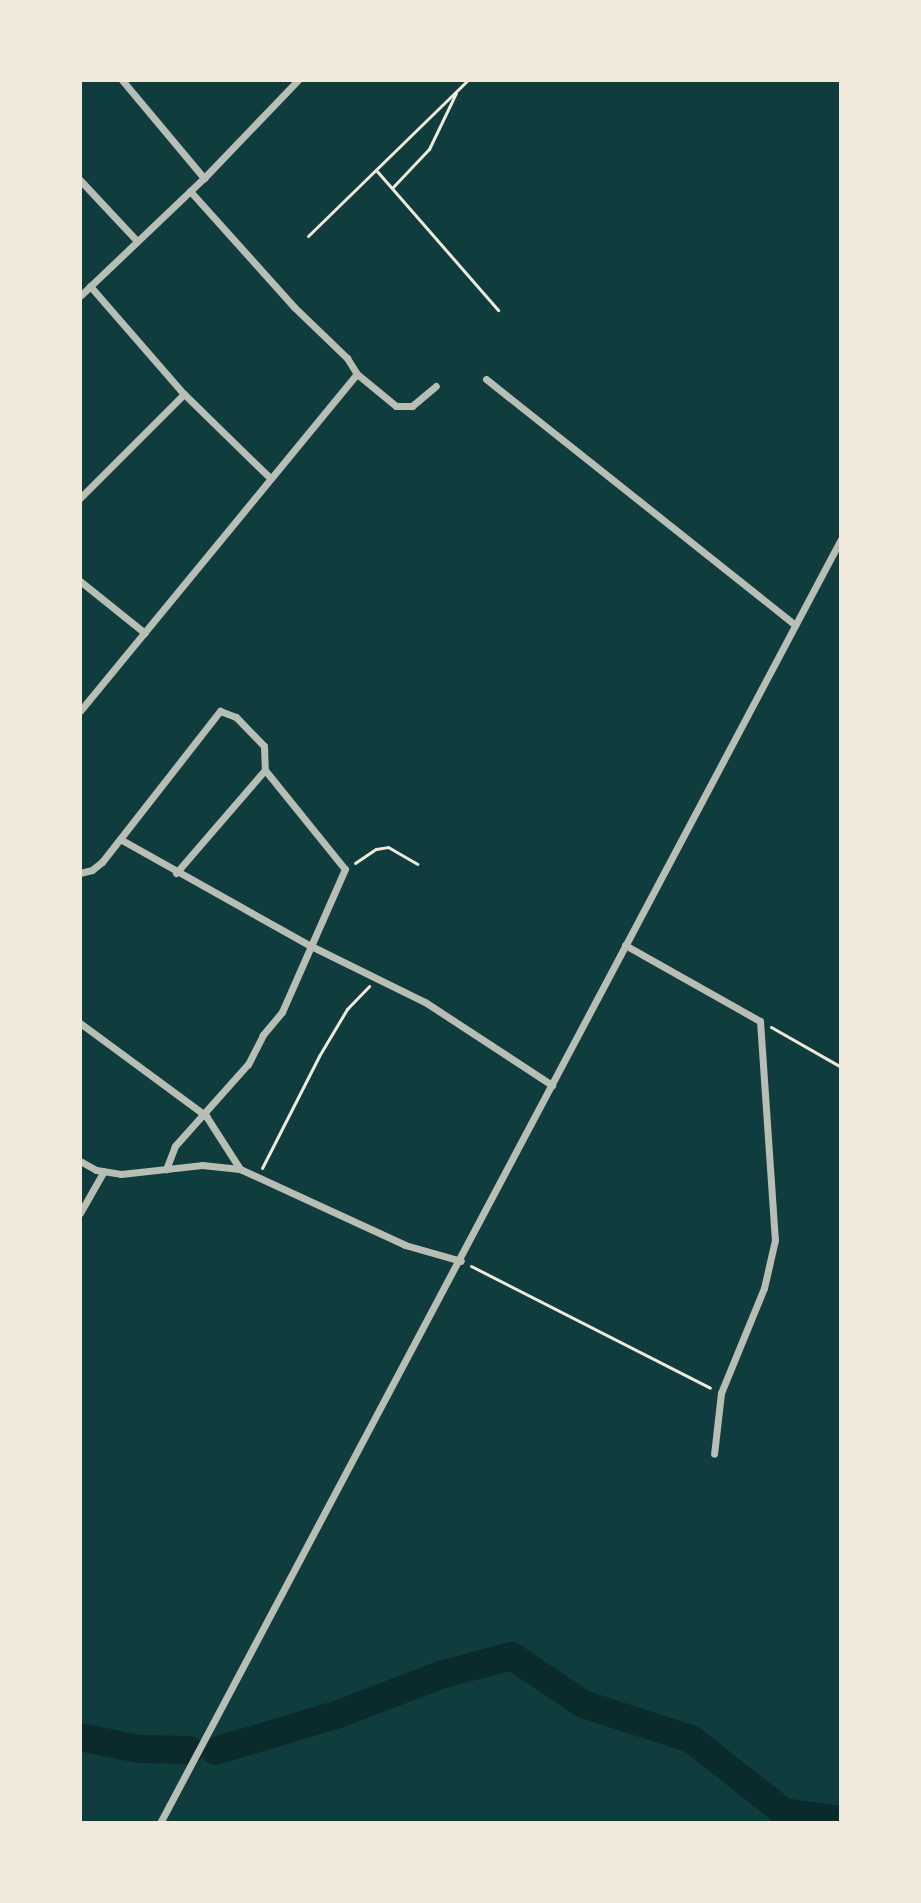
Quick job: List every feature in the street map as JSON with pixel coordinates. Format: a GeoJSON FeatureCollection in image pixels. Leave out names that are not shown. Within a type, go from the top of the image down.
{"type":"FeatureCollection","features":[{"type":"Feature","properties":{"kind":"street"},"geometry":{"type":"LineString","coordinates":[[122,80],[204,178]]}},
{"type":"Feature","properties":{"kind":"street"},"geometry":{"type":"LineString","coordinates":[[80,296],[204,178],[292,82]]}},
{"type":"Feature","properties":{"kind":"street"},"geometry":{"type":"LineString","coordinates":[[80,180],[137,241]]}},
{"type":"Feature","properties":{"kind":"street"},"geometry":{"type":"LineString","coordinates":[[190,191],[294,307],[347,358],[357,374],[396,406],[405,408],[436,386]]}},
{"type":"Feature","properties":{"kind":"street"},"geometry":{"type":"LineString","coordinates":[[90,286],[184,394],[269,477]]}},
{"type":"Feature","properties":{"kind":"street"},"geometry":{"type":"LineString","coordinates":[[80,711],[269,477],[338,401],[357,374]]}},
{"type":"Feature","properties":{"kind":"street"},"geometry":{"type":"LineString","coordinates":[[486,379],[795,625]]}},
{"type":"Feature","properties":{"kind":"street"},"geometry":{"type":"LineString","coordinates":[[80,498],[184,394]]}},
{"type":"Feature","properties":{"kind":"street"},"geometry":{"type":"LineString","coordinates":[[160,1823],[461,1261],[841,539]]}},
{"type":"Feature","properties":{"kind":"street"},"geometry":{"type":"LineString","coordinates":[[80,581],[145,633]]}},
{"type":"Feature","properties":{"kind":"street"},"geometry":{"type":"LineString","coordinates":[[80,873],[92,870],[120,839],[220,711],[236,717],[264,746],[265,770],[345,869],[282,1012],[263,1035],[248,1064],[206,1116],[175,1146],[166,1169]]}},
{"type":"Feature","properties":{"kind":"street"},"geometry":{"type":"LineString","coordinates":[[176,873],[265,770]]}},
{"type":"Feature","properties":{"kind":"street"},"geometry":{"type":"LineString","coordinates":[[120,839],[311,946],[456,1020],[552,1085]]}},
{"type":"Feature","properties":{"kind":"street"},"geometry":{"type":"LineString","coordinates":[[625,945],[760,1021],[775,1240],[764,1288],[721,1393],[714,1454]]}},
{"type":"Feature","properties":{"kind":"street"},"geometry":{"type":"LineString","coordinates":[[80,1023],[206,1116],[240,1169]]}},
{"type":"Feature","properties":{"kind":"street"},"geometry":{"type":"LineString","coordinates":[[80,1161],[121,1174],[202,1165],[240,1169],[405,1245],[461,1261]]}},
{"type":"Feature","properties":{"kind":"street"},"geometry":{"type":"LineString","coordinates":[[80,1213],[104,1171]]}},
{"type":"Feature","properties":{"kind":"path"},"geometry":{"type":"LineString","coordinates":[[308,236],[468,80]]}},
{"type":"Feature","properties":{"kind":"path"},"geometry":{"type":"LineString","coordinates":[[392,188],[429,149],[458,89]]}},
{"type":"Feature","properties":{"kind":"path"},"geometry":{"type":"LineString","coordinates":[[376,170],[498,310]]}},
{"type":"Feature","properties":{"kind":"path"},"geometry":{"type":"LineString","coordinates":[[345,869],[376,849],[388,847],[417,864]]}},
{"type":"Feature","properties":{"kind":"path"},"geometry":{"type":"LineString","coordinates":[[256,1178],[347,1009],[376,978]]}},
{"type":"Feature","properties":{"kind":"path"},"geometry":{"type":"LineString","coordinates":[[760,1021],[841,1067]]}},
{"type":"Feature","properties":{"kind":"path"},"geometry":{"type":"LineString","coordinates":[[461,1261],[721,1393]]}},
{"type":"Feature","properties":{"kind":"waterway"},"geometry":{"type":"LineString","coordinates":[[215,1751],[339,1714],[440,1675],[512,1656],[583,1704],[691,1739],[784,1812],[841,1820]]}},
{"type":"Feature","properties":{"kind":"waterway"},"geometry":{"type":"LineString","coordinates":[[80,1737],[139,1749],[190,1750]]}}]}
